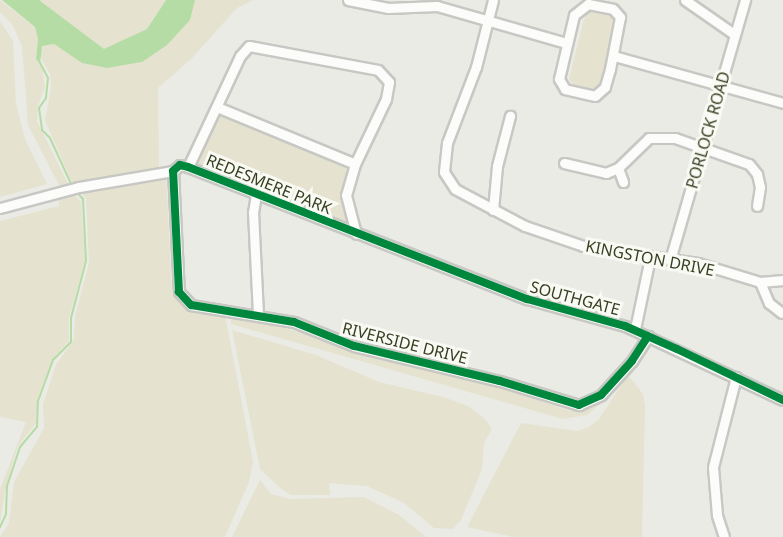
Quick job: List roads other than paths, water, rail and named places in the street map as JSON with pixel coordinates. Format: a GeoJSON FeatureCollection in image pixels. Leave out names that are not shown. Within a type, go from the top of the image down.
{"type":"FeatureCollection","features":[{"type":"Feature","properties":{"kind":"street"},"geometry":{"type":"LineString","coordinates":[[348,0],[437,6],[566,43]]}},
{"type":"Feature","properties":{"kind":"street","name":"KINGSTON DRIVE"},"geometry":{"type":"LineString","coordinates":[[493,0],[476,67],[447,143],[444,166],[447,180],[455,189],[493,210],[583,246],[650,258],[698,263],[760,282],[783,280]]}},
{"type":"Feature","properties":{"kind":"street"},"geometry":{"type":"LineString","coordinates":[[685,0],[734,34]]}},
{"type":"Feature","properties":{"kind":"street","name":"PORLOCK ROAD"},"geometry":{"type":"LineString","coordinates":[[670,260],[745,0]]}},
{"type":"Feature","properties":{"kind":"street"},"geometry":{"type":"LineString","coordinates":[[583,5],[613,9],[620,17],[620,31],[614,56],[601,92],[595,96],[565,89],[559,79],[566,43],[574,15],[583,5]]}},
{"type":"Feature","properties":{"kind":"street","name":"REDESMERE PARK"},"geometry":{"type":"LineString","coordinates":[[188,166],[218,107],[240,56],[255,44],[378,70],[387,77],[389,89],[355,164],[346,195],[356,234]]}},
{"type":"Feature","properties":{"kind":"street"},"geometry":{"type":"LineString","coordinates":[[614,56],[783,103]]}},
{"type":"Feature","properties":{"kind":"street"},"geometry":{"type":"LineString","coordinates":[[218,107],[355,164]]}},
{"type":"Feature","properties":{"kind":"street"},"geometry":{"type":"LineString","coordinates":[[493,210],[497,166],[510,116]]}},
{"type":"Feature","properties":{"kind":"street"},"geometry":{"type":"LineString","coordinates":[[564,163],[606,173],[618,168],[649,138],[665,136],[749,164],[757,174],[760,187],[757,206]]}},
{"type":"Feature","properties":{"kind":"street","name":"REDESMERE PARK"},"geometry":{"type":"LineString","coordinates":[[0,208],[69,189],[173,171],[180,165],[188,166],[356,234]]}},
{"type":"Feature","properties":{"kind":"street"},"geometry":{"type":"LineString","coordinates":[[618,168],[623,182]]}},
{"type":"Feature","properties":{"kind":"street","name":"RIVERSIDE DRIVE"},"geometry":{"type":"LineString","coordinates":[[173,171],[179,292],[191,304],[258,314],[300,324],[347,344],[500,381],[579,405],[601,395],[632,361],[648,336]]}},
{"type":"Feature","properties":{"kind":"street"},"geometry":{"type":"LineString","coordinates":[[256,194],[253,212],[258,314]]}},
{"type":"Feature","properties":{"kind":"street","name":"SOUTHGATE"},"geometry":{"type":"LineString","coordinates":[[356,234],[526,299],[635,329],[783,400]]}},
{"type":"Feature","properties":{"kind":"street"},"geometry":{"type":"LineString","coordinates":[[635,329],[650,258]]}},
{"type":"Feature","properties":{"kind":"street"},"geometry":{"type":"LineString","coordinates":[[760,282],[769,303],[782,313]]}},
{"type":"Feature","properties":{"kind":"street"},"geometry":{"type":"LineString","coordinates":[[724,537],[715,503],[713,467],[736,377]]}},
{"type":"Feature","properties":{"kind":"waterway"},"geometry":{"type":"LineString","coordinates":[[39,61],[48,78],[46,98],[39,108],[42,130],[50,138],[72,186]]}},
{"type":"Feature","properties":{"kind":"waterway"},"geometry":{"type":"LineString","coordinates":[[0,527],[6,514],[7,486],[20,447],[37,427],[38,401],[53,360],[71,342],[71,318],[86,261],[83,199],[75,190]]}}]}
